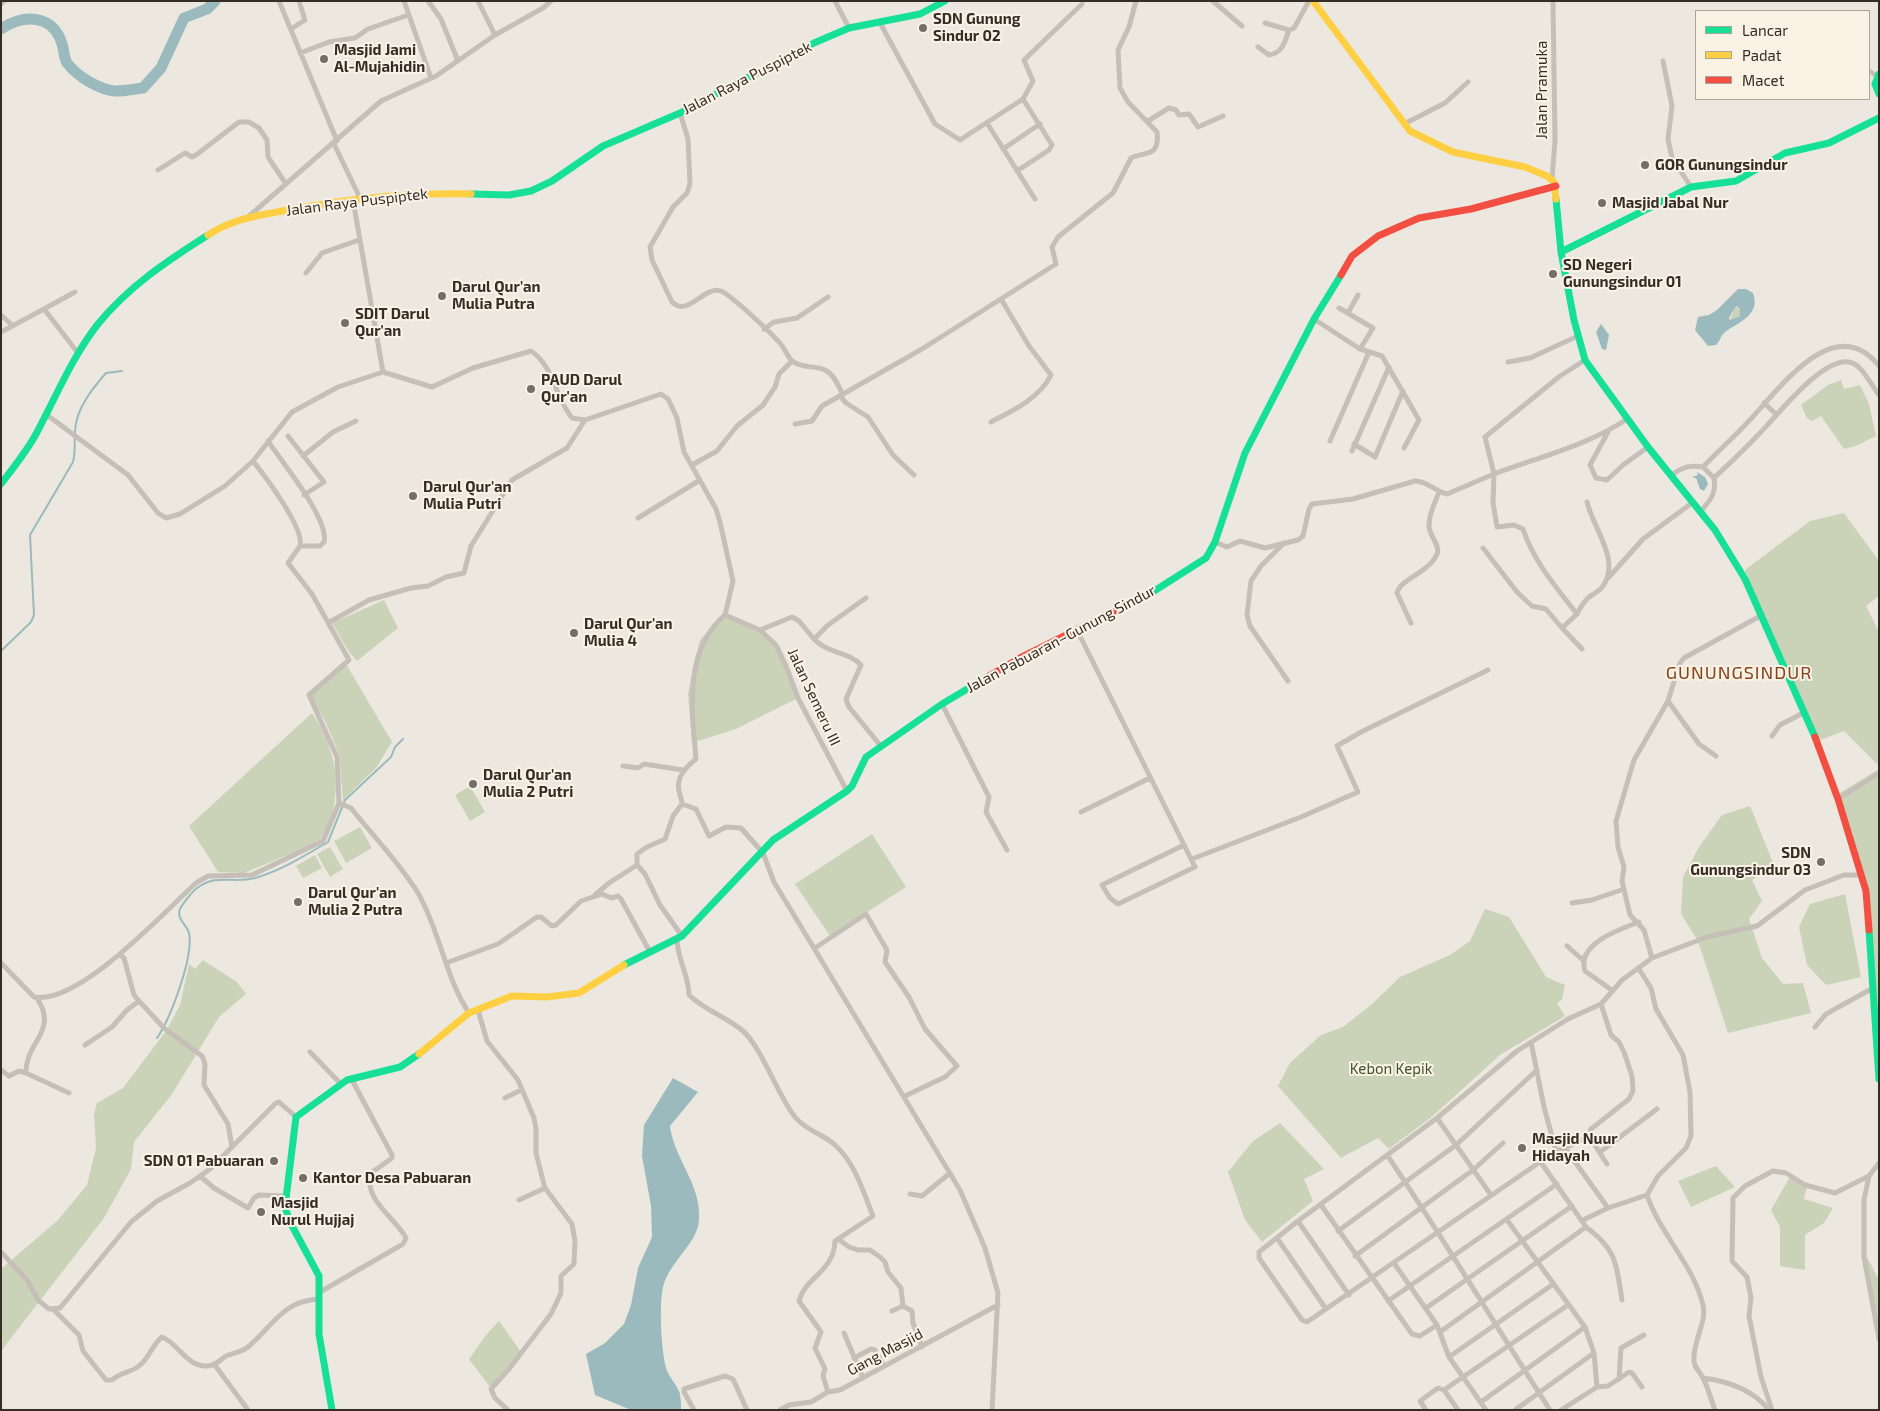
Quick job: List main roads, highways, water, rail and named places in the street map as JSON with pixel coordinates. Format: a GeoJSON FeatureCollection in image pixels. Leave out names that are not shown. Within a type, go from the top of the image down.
{"type":"FeatureCollection","features":[{"type":"Feature","properties":{"kind":"main road","name":"Jalan Raya Puspiptek"},"geometry":{"type":"LineString","coordinates":[[1,484],[47,415],[78,353],[108,312],[150,272],[218,228],[248,217],[356,199],[429,192],[508,195],[531,191],[552,181],[603,146],[680,113],[785,57],[849,28],[920,14],[945,1]]}},
{"type":"Feature","properties":{"kind":"main road"},"geometry":{"type":"LineString","coordinates":[[1313,1],[1404,124],[1423,139],[1450,151],[1540,171],[1554,183],[1561,252],[1578,336],[1585,360],[1648,447],[1730,553],[1753,593],[1818,745],[1838,799],[1862,875],[1868,907],[1879,1078]]}},
{"type":"Feature","properties":{"kind":"main road"},"geometry":{"type":"LineString","coordinates":[[1878,75],[1875,84],[1879,94]]}},
{"type":"Feature","properties":{"kind":"main road"},"geometry":{"type":"LineString","coordinates":[[1561,252],[1691,187],[1736,181],[1785,153],[1835,140],[1879,118]]}},
{"type":"Feature","properties":{"kind":"main road","name":"Jalan Pabuaran–Gunung Sindur"},"geometry":{"type":"LineString","coordinates":[[332,1410],[319,1334],[320,1296],[317,1270],[290,1222],[285,1206],[296,1117],[340,1083],[351,1078],[400,1067],[434,1043],[448,1028],[469,1013],[512,996],[547,997],[579,993],[650,952],[680,938],[699,916],[763,853],[773,840],[847,791],[852,786],[866,757],[880,746],[942,704],[1020,658],[1146,596],[1206,558],[1216,542],[1245,453],[1314,319],[1352,256],[1386,232],[1419,218],[1471,209],[1554,183]]}},
{"type":"Feature","properties":{"kind":"water"},"geometry":{"type":"Polygon","coordinates":[[[1738,289],[1746,289],[1753,293],[1754,307],[1747,317],[1724,333],[1716,345],[1708,346],[1695,330],[1698,317],[1709,315],[1717,310],[1738,289]],[[1736,306],[1729,318],[1730,320],[1740,316],[1740,309],[1736,306]]]}},
{"type":"Feature","properties":{"kind":"water"},"geometry":{"type":"Polygon","coordinates":[[[1601,324],[1609,335],[1606,350],[1602,349],[1596,332],[1601,324]]]}},
{"type":"Feature","properties":{"kind":"water"},"geometry":{"type":"Polygon","coordinates":[[[1697,472],[1705,477],[1708,484],[1704,491],[1700,489],[1696,478],[1692,477],[1698,475],[1697,472]]]}},
{"type":"Feature","properties":{"kind":"water"},"geometry":{"type":"Polygon","coordinates":[[[673,1078],[698,1092],[670,1126],[699,1207],[699,1220],[694,1237],[666,1278],[661,1305],[663,1353],[668,1374],[679,1391],[681,1410],[631,1410],[595,1395],[586,1354],[605,1343],[624,1324],[631,1305],[638,1268],[652,1237],[651,1206],[642,1156],[644,1125],[673,1078]]]}},
{"type":"Feature","properties":{"kind":"waterway"},"geometry":{"type":"LineString","coordinates":[[1,29],[10,24],[28,19],[45,22],[58,34],[66,61],[76,73],[109,90],[130,90],[143,88],[161,68],[184,18],[207,9],[215,1]]}},
{"type":"Feature","properties":{"kind":"waterway"},"geometry":{"type":"LineString","coordinates":[[1,651],[31,622],[34,615],[30,535],[73,462],[78,415],[90,393],[106,373],[122,371]]}},
{"type":"Feature","properties":{"kind":"waterway"},"geometry":{"type":"LineString","coordinates":[[157,1038],[174,1003],[188,957],[189,933],[179,916],[180,909],[188,898],[197,888],[212,881],[255,878],[293,862],[328,842],[345,800],[391,757],[395,747],[403,739]]}},
{"type":"Feature","properties":{"kind":"place","name":"SDN Gunung Sindur 02"},"geometry":{"type":"Point","coordinates":[923,28]}},
{"type":"Feature","properties":{"kind":"place","name":"Masjid Jami Al-Mujahidin"},"geometry":{"type":"Point","coordinates":[324,59]}},
{"type":"Feature","properties":{"kind":"place","name":"GOR Gunungsindur"},"geometry":{"type":"Point","coordinates":[1645,165]}},
{"type":"Feature","properties":{"kind":"place","name":"Masjid Jabal Nur"},"geometry":{"type":"Point","coordinates":[1602,203]}},
{"type":"Feature","properties":{"kind":"place","name":"SD Negeri Gunungsindur 01"},"geometry":{"type":"Point","coordinates":[1553,274]}},
{"type":"Feature","properties":{"kind":"place","name":"Darul Qur'an Mulia Putra"},"geometry":{"type":"Point","coordinates":[442,296]}},
{"type":"Feature","properties":{"kind":"place","name":"SDIT Darul Qur'an"},"geometry":{"type":"Point","coordinates":[345,323]}},
{"type":"Feature","properties":{"kind":"place","name":"PAUD Darul Qur'an"},"geometry":{"type":"Point","coordinates":[531,389]}},
{"type":"Feature","properties":{"kind":"place","name":"Darul Qur'an Mulia Putri"},"geometry":{"type":"Point","coordinates":[413,496]}},
{"type":"Feature","properties":{"kind":"place","name":"Darul Qur'an Mulia 4"},"geometry":{"type":"Point","coordinates":[574,633]}},
{"type":"Feature","properties":{"kind":"place","name":"Darul Qur'an Mulia 2 Putri"},"geometry":{"type":"Point","coordinates":[473,784]}},
{"type":"Feature","properties":{"kind":"place","name":"SDN Gunungsindur 03"},"geometry":{"type":"Point","coordinates":[1821,862]}},
{"type":"Feature","properties":{"kind":"place","name":"Darul Qur'an Mulia 2 Putra"},"geometry":{"type":"Point","coordinates":[298,902]}},
{"type":"Feature","properties":{"kind":"place","name":"Masjid Nuur Hidayah"},"geometry":{"type":"Point","coordinates":[1522,1148]}},
{"type":"Feature","properties":{"kind":"place","name":"SDN 01 Pabuaran"},"geometry":{"type":"Point","coordinates":[274,1161]}},
{"type":"Feature","properties":{"kind":"place","name":"Kantor Desa Pabuaran"},"geometry":{"type":"Point","coordinates":[303,1178]}},
{"type":"Feature","properties":{"kind":"place","name":"Masjid Nurul Hujjaj"},"geometry":{"type":"Point","coordinates":[261,1212]}},
{"type":"Feature","properties":{"kind":"district","name":"GUNUNGSINDUR"},"geometry":{"type":"Point","coordinates":[1739,673]}},
{"type":"Feature","properties":{"kind":"park label","name":"Kebon Kepik"},"geometry":{"type":"Point","coordinates":[1391,1069]}}]}
